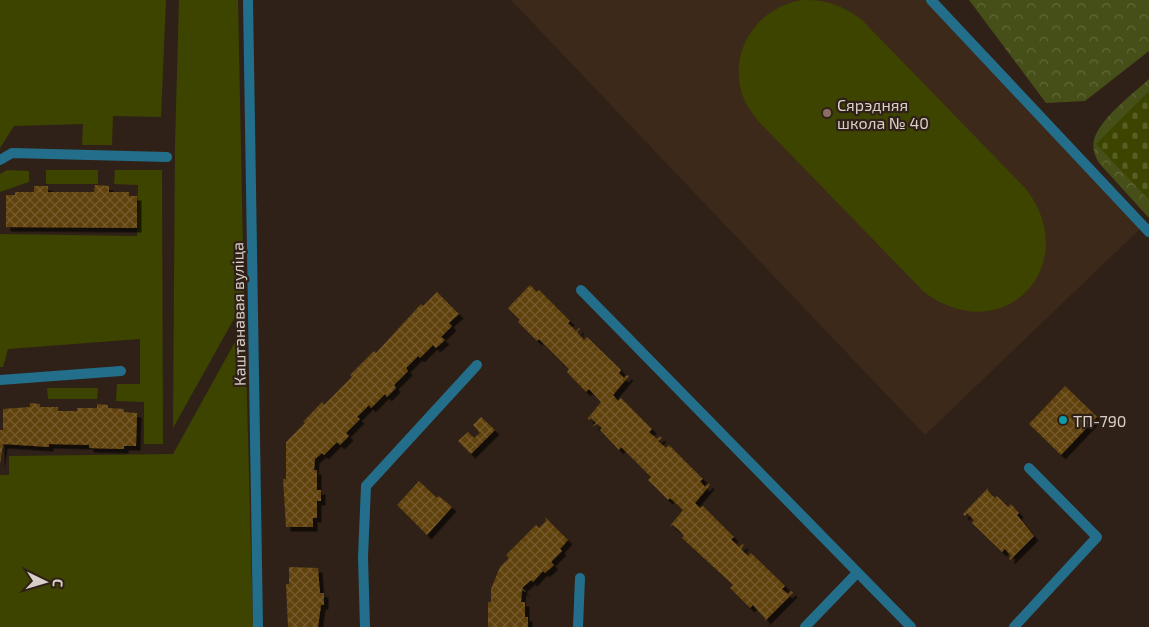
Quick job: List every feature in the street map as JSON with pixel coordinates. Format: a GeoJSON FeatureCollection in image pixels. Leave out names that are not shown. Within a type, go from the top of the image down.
{"type":"FeatureCollection","features":[{"type":"Feature","properties":{"kind":"street","name":"Каштанавая вуліца"},"geometry":{"type":"LineString","coordinates":[[248,0],[258,627]]}},
{"type":"Feature","properties":{"kind":"street"},"geometry":{"type":"LineString","coordinates":[[931,0],[1071,146],[1149,232]]}},
{"type":"Feature","properties":{"kind":"street"},"geometry":{"type":"LineString","coordinates":[[0,160],[12,154],[167,157]]}},
{"type":"Feature","properties":{"kind":"street"},"geometry":{"type":"LineString","coordinates":[[581,290],[911,627]]}},
{"type":"Feature","properties":{"kind":"street"},"geometry":{"type":"LineString","coordinates":[[365,627],[363,557],[366,486],[476,365]]}},
{"type":"Feature","properties":{"kind":"street"},"geometry":{"type":"LineString","coordinates":[[0,380],[121,371]]}},
{"type":"Feature","properties":{"kind":"street"},"geometry":{"type":"LineString","coordinates":[[1014,627],[1097,538],[1029,468]]}},
{"type":"Feature","properties":{"kind":"street"},"geometry":{"type":"LineString","coordinates":[[805,627],[858,573]]}},
{"type":"Feature","properties":{"kind":"street"},"geometry":{"type":"LineString","coordinates":[[578,627],[580,578]]}},
{"type":"Feature","properties":{"kind":"shaded area","name":"Сярэдняя школа № 40"},"geometry":{"type":"Polygon","coordinates":[[[511,0],[928,0],[1143,226],[925,435],[511,0]]]}},
{"type":"Feature","properties":{"kind":"green space"},"geometry":{"type":"Polygon","coordinates":[[[0,0],[166,0],[161,117],[113,116],[112,145],[82,145],[83,124],[14,126],[0,148],[0,0]]]}},
{"type":"Feature","properties":{"kind":"green space"},"geometry":{"type":"Polygon","coordinates":[[[179,0],[238,0],[244,301],[173,428],[175,144],[179,0]]]}},
{"type":"Feature","properties":{"kind":"green space"},"geometry":{"type":"Polygon","coordinates":[[[803,0],[834,4],[862,20],[1026,189],[1042,218],[1046,246],[1040,271],[1026,292],[1006,306],[981,312],[953,308],[924,292],[760,123],[746,104],[742,95],[739,74],[744,44],[762,20],[774,11],[788,4],[803,0]]]}},
{"type":"Feature","properties":{"kind":"green space"},"geometry":{"type":"Polygon","coordinates":[[[969,0],[1149,0],[1149,51],[1085,101],[1046,103],[969,0]]]}},
{"type":"Feature","properties":{"kind":"green space"},"geometry":{"type":"Polygon","coordinates":[[[1149,79],[1149,218],[1099,163],[1093,146],[1097,132],[1103,123],[1149,79]]]}},
{"type":"Feature","properties":{"kind":"green space"},"geometry":{"type":"Polygon","coordinates":[[[1149,91],[1149,200],[1096,144],[1149,91]]]}},
{"type":"Feature","properties":{"kind":"green space"},"geometry":{"type":"Polygon","coordinates":[[[7,170],[29,171],[29,182],[0,192],[0,174],[7,170]]]}},
{"type":"Feature","properties":{"kind":"green space"},"geometry":{"type":"Polygon","coordinates":[[[46,170],[98,170],[98,184],[46,184],[46,170]]]}},
{"type":"Feature","properties":{"kind":"green space"},"geometry":{"type":"Polygon","coordinates":[[[115,170],[162,170],[163,444],[144,444],[144,402],[116,401],[117,384],[140,384],[140,339],[8,349],[3,367],[0,367],[0,234],[137,236],[138,185],[114,184],[115,170]]]}},
{"type":"Feature","properties":{"kind":"green space"},"geometry":{"type":"Polygon","coordinates":[[[245,324],[253,627],[0,627],[0,475],[9,475],[9,456],[173,454],[245,324]]]}},
{"type":"Feature","properties":{"kind":"green space"},"geometry":{"type":"Polygon","coordinates":[[[47,388],[98,388],[97,399],[48,399],[47,388]]]}},
{"type":"Feature","properties":{"kind":"building"},"geometry":{"type":"Polygon","coordinates":[[[95,185],[109,186],[109,192],[129,192],[129,196],[137,196],[137,228],[6,227],[6,195],[15,195],[15,192],[34,192],[34,186],[48,186],[48,192],[94,192],[95,185]]]}},
{"type":"Feature","properties":{"kind":"building"},"geometry":{"type":"Polygon","coordinates":[[[530,285],[537,292],[539,290],[570,321],[568,323],[576,331],[579,328],[577,332],[584,340],[587,337],[621,370],[619,373],[624,378],[627,375],[629,376],[613,395],[618,401],[621,398],[652,429],[649,432],[657,439],[660,436],[662,438],[658,441],[666,448],[669,445],[703,479],[700,481],[705,487],[709,483],[710,485],[695,503],[700,508],[703,506],[734,537],[731,539],[739,547],[742,544],[744,545],[741,549],[748,556],[751,553],[785,586],[782,589],[788,594],[791,591],[793,593],[765,621],[765,618],[753,605],[750,608],[730,588],[733,585],[682,538],[684,536],[680,531],[673,525],[670,526],[683,510],[670,498],[668,500],[648,480],[651,477],[621,447],[619,450],[600,430],[602,428],[597,424],[592,427],[596,423],[591,418],[589,420],[588,418],[601,402],[589,389],[586,392],[567,372],[569,369],[539,339],[537,341],[518,322],[520,320],[508,308],[530,285]]]}},
{"type":"Feature","properties":{"kind":"building"},"geometry":{"type":"Polygon","coordinates":[[[437,292],[459,314],[449,323],[452,326],[441,337],[445,340],[436,348],[433,345],[420,358],[418,356],[406,368],[408,371],[394,385],[396,388],[387,397],[385,394],[371,408],[369,405],[357,417],[360,419],[346,433],[349,436],[340,445],[337,442],[324,455],[322,453],[315,459],[314,470],[317,470],[317,490],[321,490],[321,501],[317,501],[317,518],[313,518],[313,527],[286,527],[283,479],[286,479],[286,442],[322,402],[324,405],[352,377],[350,375],[374,351],[376,353],[421,304],[423,306],[437,292]]]}},
{"type":"Feature","properties":{"kind":"building","name":"ТП-790"},"geometry":{"type":"Polygon","coordinates":[[[1065,386],[1097,417],[1061,455],[1029,424],[1065,386]]]}},
{"type":"Feature","properties":{"kind":"building"},"geometry":{"type":"Polygon","coordinates":[[[30,403],[40,404],[40,407],[58,407],[58,411],[77,411],[77,408],[97,408],[97,404],[108,405],[108,408],[124,409],[124,412],[137,413],[136,446],[124,446],[124,449],[89,448],[89,445],[49,444],[49,447],[3,444],[0,464],[0,430],[3,430],[3,409],[30,407],[30,403]]]}},
{"type":"Feature","properties":{"kind":"building"},"geometry":{"type":"Polygon","coordinates":[[[481,417],[495,430],[471,454],[458,441],[468,432],[474,438],[480,433],[473,425],[481,417]]]}},
{"type":"Feature","properties":{"kind":"building"},"geometry":{"type":"Polygon","coordinates":[[[419,481],[437,498],[439,496],[452,507],[427,535],[397,505],[419,481]]]}},
{"type":"Feature","properties":{"kind":"building"},"geometry":{"type":"Polygon","coordinates":[[[988,488],[988,491],[995,498],[997,496],[1008,507],[1011,504],[1019,513],[1017,515],[1034,536],[1010,560],[1011,556],[1005,549],[1002,552],[972,523],[974,520],[967,513],[965,516],[963,514],[988,488]]]}},
{"type":"Feature","properties":{"kind":"building"},"geometry":{"type":"Polygon","coordinates":[[[545,517],[568,540],[560,549],[562,551],[551,562],[554,565],[545,573],[543,571],[533,582],[531,580],[522,588],[526,592],[522,590],[521,602],[525,602],[525,617],[528,617],[528,627],[488,627],[488,602],[491,602],[491,589],[500,567],[509,558],[506,555],[536,525],[539,528],[546,521],[545,517]]]}},
{"type":"Feature","properties":{"kind":"building"},"geometry":{"type":"Polygon","coordinates":[[[289,567],[318,568],[320,593],[324,593],[324,605],[321,605],[318,627],[288,627],[286,584],[289,584],[289,567]]]}},
{"type":"Feature","properties":{"kind":"place","name":"Сярэдняя школа № 40"},"geometry":{"type":"Point","coordinates":[827,113]}},
{"type":"Feature","properties":{"kind":"place","name":"ТП-790"},"geometry":{"type":"Point","coordinates":[1063,420]}}]}
